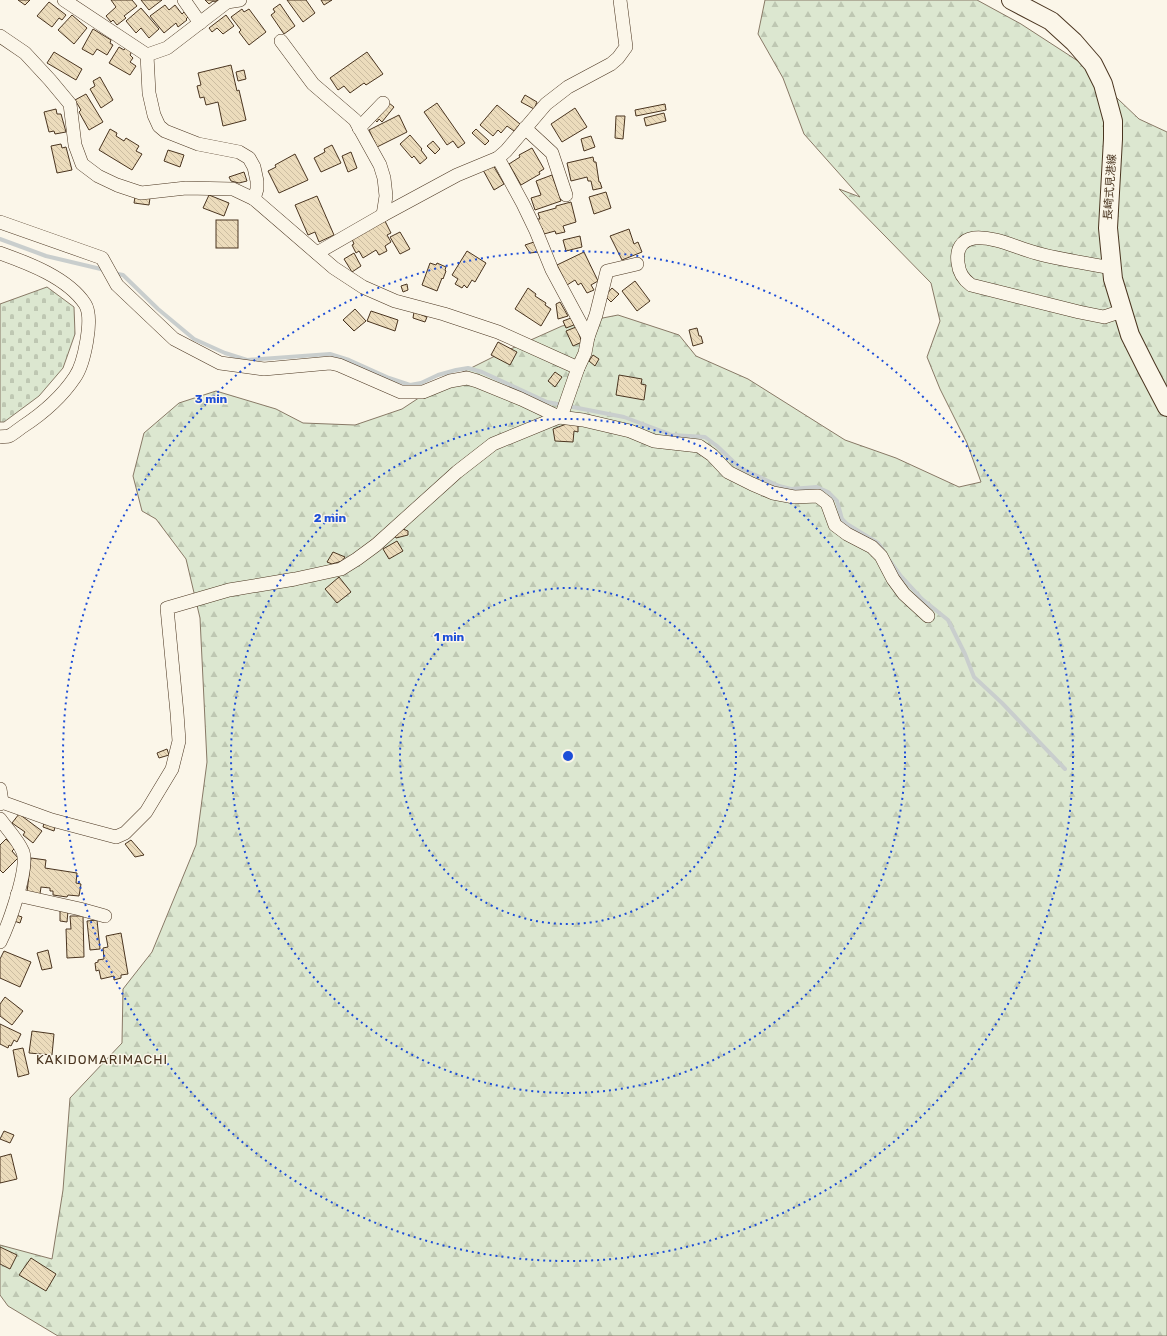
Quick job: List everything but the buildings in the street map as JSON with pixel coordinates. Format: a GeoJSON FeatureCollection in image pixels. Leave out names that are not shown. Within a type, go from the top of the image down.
{"type":"FeatureCollection","features":[{"type":"Feature","properties":{"kind":"main road","name":"長崎式見港線"},"geometry":{"type":"LineString","coordinates":[[1015,1],[1051,21],[1074,42],[1093,64],[1103,84],[1113,122],[1108,228],[1112,279],[1130,334],[1167,407]]}},
{"type":"Feature","properties":{"kind":"street"},"geometry":{"type":"LineString","coordinates":[[64,0],[147,54],[167,48],[227,2],[240,0]]}},
{"type":"Feature","properties":{"kind":"street"},"geometry":{"type":"LineString","coordinates":[[184,0],[200,23]]}},
{"type":"Feature","properties":{"kind":"street"},"geometry":{"type":"LineString","coordinates":[[317,254],[383,215],[457,175],[498,158],[506,151],[546,104],[568,87],[611,64],[622,54],[626,47],[620,0]]}},
{"type":"Feature","properties":{"kind":"street"},"geometry":{"type":"LineString","coordinates":[[0,36],[25,53],[70,104],[75,145],[82,164],[98,176],[117,185],[141,193],[186,188],[233,189],[254,199],[334,268],[363,287],[395,301],[444,314],[498,332],[578,368]]}},
{"type":"Feature","properties":{"kind":"street"},"geometry":{"type":"LineString","coordinates":[[281,41],[313,84],[355,120],[380,165],[384,178],[386,196],[383,215]]}},
{"type":"Feature","properties":{"kind":"street"},"geometry":{"type":"LineString","coordinates":[[147,54],[149,93],[154,115],[159,126],[198,144],[239,152],[248,158],[254,166],[257,182],[257,189],[254,199]]}},
{"type":"Feature","properties":{"kind":"street"},"geometry":{"type":"LineString","coordinates":[[359,128],[383,103]]}},
{"type":"Feature","properties":{"kind":"street"},"geometry":{"type":"LineString","coordinates":[[525,128],[552,153],[566,195]]}},
{"type":"Feature","properties":{"kind":"street"},"geometry":{"type":"LineString","coordinates":[[498,158],[523,204],[552,270],[588,337]]}},
{"type":"Feature","properties":{"kind":"street"},"geometry":{"type":"LineString","coordinates":[[0,222],[102,258],[117,286],[174,339],[220,363],[264,369],[330,363],[401,392],[423,392],[450,381],[467,378],[477,380],[560,416],[630,431],[654,441],[700,446],[712,455],[728,472],[774,493],[794,497],[818,496],[826,503],[835,525],[847,534],[872,547],[881,556],[893,579],[904,594],[928,616]]}},
{"type":"Feature","properties":{"kind":"street"},"geometry":{"type":"LineString","coordinates":[[1112,268],[1036,254],[992,240],[974,238],[968,240],[959,247],[957,254],[960,272],[965,280],[971,285],[1104,317],[1122,311]]}},
{"type":"Feature","properties":{"kind":"street"},"geometry":{"type":"LineString","coordinates":[[0,253],[30,263],[74,291],[86,305],[89,321],[88,334],[76,376],[65,390],[47,408],[9,436],[0,437]]}},
{"type":"Feature","properties":{"kind":"street"},"geometry":{"type":"LineString","coordinates":[[1,798],[52,820],[116,837],[125,833],[146,812],[172,770],[178,741],[177,713],[167,608],[229,590],[296,579],[340,569],[376,545],[457,472],[493,444],[560,416],[585,353],[588,337],[596,315],[607,271],[637,264]]}},
{"type":"Feature","properties":{"kind":"street"},"geometry":{"type":"LineString","coordinates":[[0,819],[24,853],[24,864],[17,895],[1,936]]}},
{"type":"Feature","properties":{"kind":"street"},"geometry":{"type":"LineString","coordinates":[[17,895],[105,916]]}},
{"type":"Feature","properties":{"kind":"green space"},"geometry":{"type":"Polygon","coordinates":[[[765,0],[977,0],[1021,24],[1078,61],[1139,119],[1167,132],[1167,1336],[58,1336],[8,1306],[0,1295],[0,1245],[52,1259],[63,1190],[70,1098],[122,1043],[123,989],[152,952],[196,845],[207,762],[200,618],[186,559],[156,519],[142,511],[133,476],[144,433],[179,403],[216,391],[276,409],[303,423],[355,425],[402,409],[443,382],[495,356],[562,326],[618,315],[679,335],[696,356],[748,379],[845,440],[896,458],[959,487],[981,482],[967,443],[940,389],[927,357],[940,321],[931,283],[839,189],[860,197],[804,134],[783,78],[758,34],[765,0]]]}},
{"type":"Feature","properties":{"kind":"green space"},"geometry":{"type":"Polygon","coordinates":[[[47,287],[74,307],[75,334],[63,368],[39,396],[4,422],[0,422],[0,304],[47,287]]]}},
{"type":"Feature","properties":{"kind":"waterway"},"geometry":{"type":"LineString","coordinates":[[0,239],[46,256],[105,270]]}},
{"type":"Feature","properties":{"kind":"waterway"},"geometry":{"type":"LineString","coordinates":[[113,273],[123,275],[158,309],[194,339],[225,353],[247,360],[330,354],[349,360],[389,378],[410,385],[421,383],[438,375],[468,368],[482,372],[547,402],[624,417],[672,435],[705,437],[717,446],[740,468],[779,486],[791,489],[817,487],[828,492],[837,501],[842,519],[847,524],[878,543],[883,550]]}},
{"type":"Feature","properties":{"kind":"waterway"},"geometry":{"type":"LineString","coordinates":[[890,561],[900,575],[922,599],[948,620],[965,654],[974,677],[1002,703],[1065,769]]}},
{"type":"Feature","properties":{"kind":"district","name":"KAKIDOMARIMACHI"},"geometry":{"type":"Point","coordinates":[102,1059]}}]}
